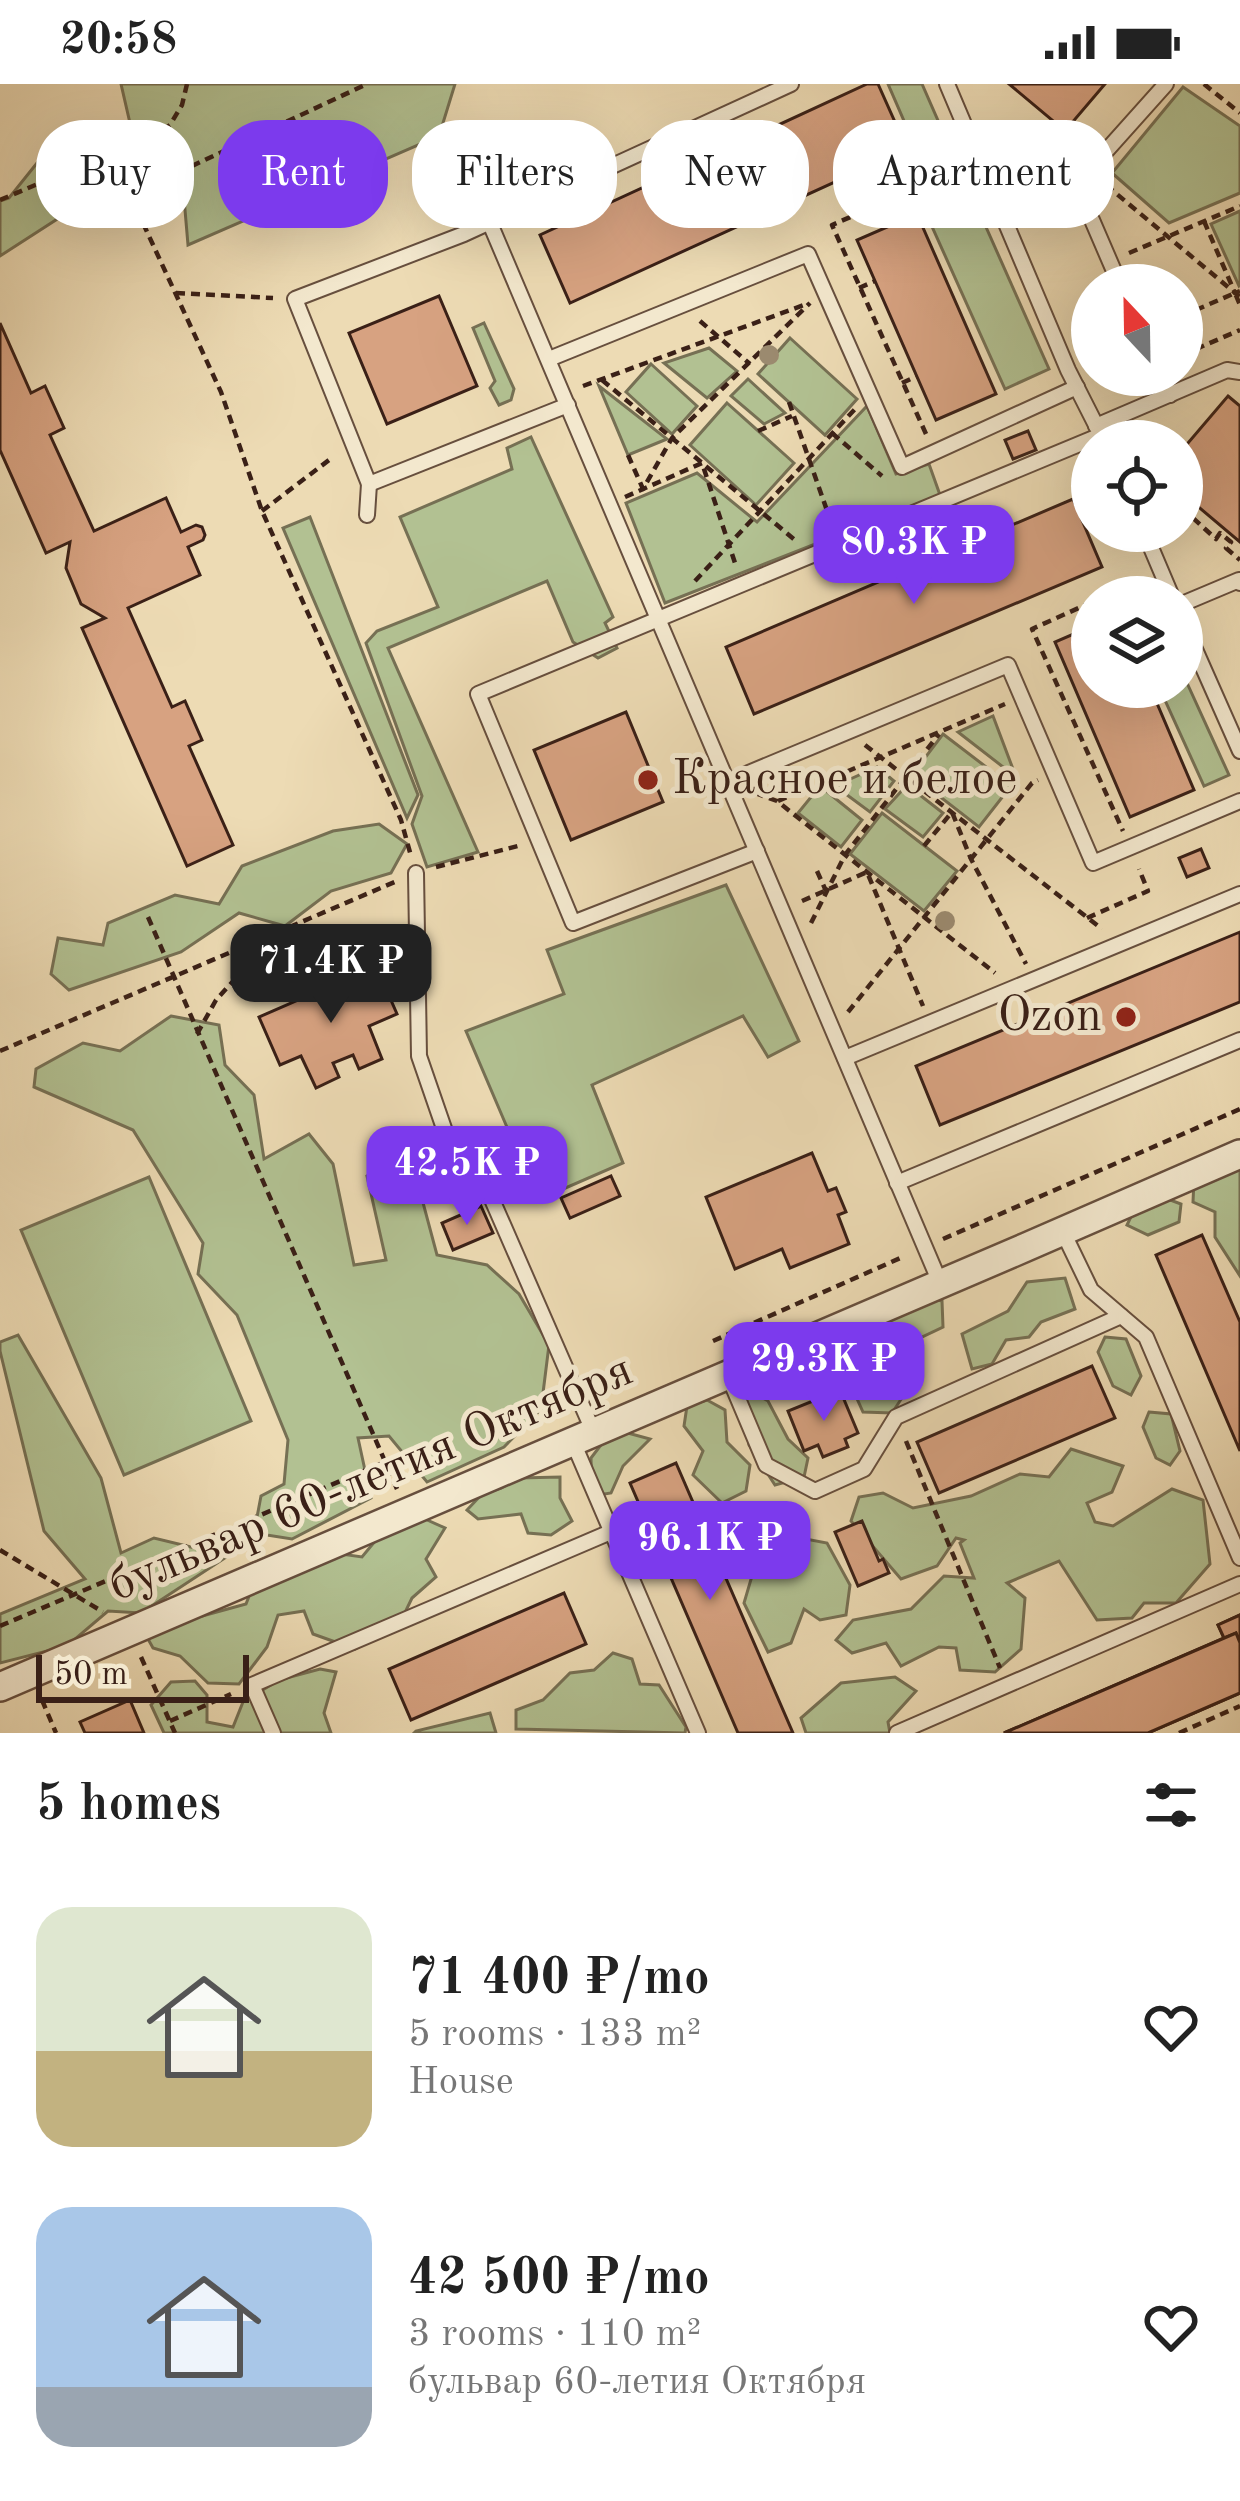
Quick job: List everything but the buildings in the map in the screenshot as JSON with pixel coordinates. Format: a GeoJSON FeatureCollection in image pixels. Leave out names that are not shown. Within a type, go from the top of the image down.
{"type":"FeatureCollection","features":[{"type":"Feature","properties":{"kind":"street","name":"бульвар 60-летия Октября"},"geometry":{"type":"LineString","coordinates":[[0,1687],[134,1638],[406,1510],[1240,1154]]}},
{"type":"Feature","properties":{"kind":"lane"},"geometry":{"type":"LineString","coordinates":[[617,163],[791,84]]}},
{"type":"Feature","properties":{"kind":"lane"},"geometry":{"type":"LineString","coordinates":[[947,84],[962,120]]}},
{"type":"Feature","properties":{"kind":"lane"},"geometry":{"type":"LineString","coordinates":[[1114,142],[1166,84]]}},
{"type":"Feature","properties":{"kind":"lane"},"geometry":{"type":"LineString","coordinates":[[367,514],[369,484],[295,299],[476,228]]}},
{"type":"Feature","properties":{"kind":"lane"},"geometry":{"type":"LineString","coordinates":[[493,228],[940,1285]]}},
{"type":"Feature","properties":{"kind":"lane"},"geometry":{"type":"LineString","coordinates":[[1008,228],[1071,373]]}},
{"type":"Feature","properties":{"kind":"lane"},"geometry":{"type":"LineString","coordinates":[[1095,228],[1111,264]]}},
{"type":"Feature","properties":{"kind":"lane"},"geometry":{"type":"LineString","coordinates":[[549,359],[808,254],[902,466],[1071,390]]}},
{"type":"Feature","properties":{"kind":"lane"},"geometry":{"type":"LineString","coordinates":[[1203,381],[1227,370],[1240,372]]}},
{"type":"Feature","properties":{"kind":"lane"},"geometry":{"type":"LineString","coordinates":[[1125,420],[1168,396]]}},
{"type":"Feature","properties":{"kind":"lane"},"geometry":{"type":"LineString","coordinates":[[369,484],[565,399]]}},
{"type":"Feature","properties":{"kind":"lane"},"geometry":{"type":"LineString","coordinates":[[757,851],[573,923],[476,689],[658,620],[1071,446]]}},
{"type":"Feature","properties":{"kind":"lane"},"geometry":{"type":"LineString","coordinates":[[1153,552],[1164,576]]}},
{"type":"Feature","properties":{"kind":"lane"},"geometry":{"type":"LineString","coordinates":[[1203,596],[1240,581]]}},
{"type":"Feature","properties":{"kind":"lane"},"geometry":{"type":"LineString","coordinates":[[728,782],[1007,664],[1093,863],[1240,801]]}},
{"type":"Feature","properties":{"kind":"lane"},"geometry":{"type":"LineString","coordinates":[[1203,667],[1240,751]]}},
{"type":"Feature","properties":{"kind":"lane"},"geometry":{"type":"LineString","coordinates":[[416,872],[419,1056],[448,1140],[480,1172],[584,1437],[613,1531],[698,1733]]}},
{"type":"Feature","properties":{"kind":"lane"},"geometry":{"type":"LineString","coordinates":[[844,1058],[1240,894]]}},
{"type":"Feature","properties":{"kind":"lane"},"geometry":{"type":"LineString","coordinates":[[897,1183],[1240,1040]]}},
{"type":"Feature","properties":{"kind":"lane"},"geometry":{"type":"LineString","coordinates":[[1063,1232],[1090,1290],[1146,1337],[1240,1558]]}},
{"type":"Feature","properties":{"kind":"lane"},"geometry":{"type":"LineString","coordinates":[[728,1376],[766,1466],[814,1490],[864,1469],[896,1417],[1121,1316]]}},
{"type":"Feature","properties":{"kind":"lane"},"geometry":{"type":"LineString","coordinates":[[273,1733],[252,1684],[613,1531]]}},
{"type":"Feature","properties":{"kind":"lane"},"geometry":{"type":"LineString","coordinates":[[897,1733],[1240,1584]]}},
{"type":"Feature","properties":{"kind":"path"},"geometry":{"type":"LineString","coordinates":[[173,120],[188,84]]}},
{"type":"Feature","properties":{"kind":"path"},"geometry":{"type":"LineString","coordinates":[[194,165],[367,84]]}},
{"type":"Feature","properties":{"kind":"path"},"geometry":{"type":"LineString","coordinates":[[1204,84],[1240,113]]}},
{"type":"Feature","properties":{"kind":"path"},"geometry":{"type":"LineString","coordinates":[[0,200],[36,185]]}},
{"type":"Feature","properties":{"kind":"path"},"geometry":{"type":"LineString","coordinates":[[1114,191],[1239,296]]}},
{"type":"Feature","properties":{"kind":"path"},"geometry":{"type":"LineString","coordinates":[[1124,256],[1240,206]]}},
{"type":"Feature","properties":{"kind":"path"},"geometry":{"type":"LineString","coordinates":[[1204,221],[1239,296]]}},
{"type":"Feature","properties":{"kind":"path"},"geometry":{"type":"LineString","coordinates":[[145,228],[221,392],[262,511],[401,820],[416,872]]}},
{"type":"Feature","properties":{"kind":"path"},"geometry":{"type":"LineString","coordinates":[[833,228],[925,435]]}},
{"type":"Feature","properties":{"kind":"path"},"geometry":{"type":"LineString","coordinates":[[859,288],[875,281]]}},
{"type":"Feature","properties":{"kind":"path"},"geometry":{"type":"LineString","coordinates":[[176,293],[295,299]]}},
{"type":"Feature","properties":{"kind":"path"},"geometry":{"type":"LineString","coordinates":[[1203,309],[1239,296]]}},
{"type":"Feature","properties":{"kind":"path"},"geometry":{"type":"LineString","coordinates":[[565,399],[602,380],[810,303],[671,438],[644,489]]}},
{"type":"Feature","properties":{"kind":"path"},"geometry":{"type":"LineString","coordinates":[[701,325],[750,364]]}},
{"type":"Feature","properties":{"kind":"path"},"geometry":{"type":"LineString","coordinates":[[1203,346],[1240,330]]}},
{"type":"Feature","properties":{"kind":"path"},"geometry":{"type":"LineString","coordinates":[[902,383],[917,376]]}},
{"type":"Feature","properties":{"kind":"path"},"geometry":{"type":"LineString","coordinates":[[602,380],[813,555]]}},
{"type":"Feature","properties":{"kind":"path"},"geometry":{"type":"LineString","coordinates":[[789,402],[838,545]]}},
{"type":"Feature","properties":{"kind":"path"},"geometry":{"type":"LineString","coordinates":[[658,620],[859,404]]}},
{"type":"Feature","properties":{"kind":"path"},"geometry":{"type":"LineString","coordinates":[[758,431],[792,416]]}},
{"type":"Feature","properties":{"kind":"path"},"geometry":{"type":"LineString","coordinates":[[832,433],[886,479]]}},
{"type":"Feature","properties":{"kind":"path"},"geometry":{"type":"LineString","coordinates":[[262,511],[352,443]]}},
{"type":"Feature","properties":{"kind":"path"},"geometry":{"type":"LineString","coordinates":[[628,455],[644,489]]}},
{"type":"Feature","properties":{"kind":"path"},"geometry":{"type":"LineString","coordinates":[[609,504],[702,463]]}},
{"type":"Feature","properties":{"kind":"path"},"geometry":{"type":"LineString","coordinates":[[702,463],[741,585]]}},
{"type":"Feature","properties":{"kind":"path"},"geometry":{"type":"LineString","coordinates":[[1203,527],[1216,539],[1220,533],[1231,542],[1226,548],[1240,560]]}},
{"type":"Feature","properties":{"kind":"path"},"geometry":{"type":"LineString","coordinates":[[1151,576],[1162,571]]}},
{"type":"Feature","properties":{"kind":"path"},"geometry":{"type":"LineString","coordinates":[[1071,611],[1032,629],[1123,832]]}},
{"type":"Feature","properties":{"kind":"path"},"geometry":{"type":"LineString","coordinates":[[989,711],[777,801],[1014,988]]}},
{"type":"Feature","properties":{"kind":"path"},"geometry":{"type":"LineString","coordinates":[[848,731],[1120,944]]}},
{"type":"Feature","properties":{"kind":"path"},"geometry":{"type":"LineString","coordinates":[[799,950],[845,855],[941,731]]}},
{"type":"Feature","properties":{"kind":"path"},"geometry":{"type":"LineString","coordinates":[[833,1030],[1032,783]]}},
{"type":"Feature","properties":{"kind":"path"},"geometry":{"type":"LineString","coordinates":[[924,846],[952,812]]}},
{"type":"Feature","properties":{"kind":"path"},"geometry":{"type":"LineString","coordinates":[[952,812],[971,859],[1034,979]]}},
{"type":"Feature","properties":{"kind":"path"},"geometry":{"type":"LineString","coordinates":[[0,1051],[416,872],[539,841]]}},
{"type":"Feature","properties":{"kind":"path"},"geometry":{"type":"LineString","coordinates":[[817,871],[826,892]]}},
{"type":"Feature","properties":{"kind":"path"},"geometry":{"type":"LineString","coordinates":[[782,910],[867,872]]}},
{"type":"Feature","properties":{"kind":"path"},"geometry":{"type":"LineString","coordinates":[[867,872],[930,1022]]}},
{"type":"Feature","properties":{"kind":"path"},"geometry":{"type":"LineString","coordinates":[[1087,918],[1148,891]]}},
{"type":"Feature","properties":{"kind":"path"},"geometry":{"type":"LineString","coordinates":[[148,917],[406,1510]]}},
{"type":"Feature","properties":{"kind":"path"},"geometry":{"type":"LineString","coordinates":[[197,1034],[216,1000],[276,934]]}},
{"type":"Feature","properties":{"kind":"path"},"geometry":{"type":"LineString","coordinates":[[713,1341],[1240,1108]]}},
{"type":"Feature","properties":{"kind":"path"},"geometry":{"type":"LineString","coordinates":[[896,1417],[1007,1685]]}},
{"type":"Feature","properties":{"kind":"path"},"geometry":{"type":"LineString","coordinates":[[0,1626],[385,1462]]}},
{"type":"Feature","properties":{"kind":"path"},"geometry":{"type":"LineString","coordinates":[[0,1550],[74,1594],[134,1638],[175,1733]]}},
{"type":"Feature","properties":{"kind":"path"},"geometry":{"type":"LineString","coordinates":[[170,1720],[252,1684]]}},
{"type":"Feature","properties":{"kind":"path"},"geometry":{"type":"LineString","coordinates":[[37,1688],[56,1733]]}},
{"type":"Feature","properties":{"kind":"path"},"geometry":{"type":"LineString","coordinates":[[1179,1733],[1240,1706]]}},
{"type":"Feature","properties":{"kind":"green space"},"geometry":{"type":"Polygon","coordinates":[[[121,84],[455,84],[444,120],[412,120],[412,148],[388,158],[388,120],[218,120],[218,228],[227,228],[188,245],[187,228],[194,228],[194,120],[129,120],[121,84]]]}},
{"type":"Feature","properties":{"kind":"green space"},"geometry":{"type":"Polygon","coordinates":[[[888,84],[922,84],[938,120],[904,120],[888,84]]]}},
{"type":"Feature","properties":{"kind":"green space"},"geometry":{"type":"Polygon","coordinates":[[[1183,87],[1240,126],[1240,193],[1169,223],[1114,171],[1183,87]]]}},
{"type":"Feature","properties":{"kind":"green space"},"geometry":{"type":"Polygon","coordinates":[[[36,164],[36,228],[43,228],[0,256],[0,201],[9,198],[36,164]]]}},
{"type":"Feature","properties":{"kind":"green space"},"geometry":{"type":"Polygon","coordinates":[[[1240,211],[1240,285],[1239,286],[1211,224],[1240,211]]]}},
{"type":"Feature","properties":{"kind":"green space"},"geometry":{"type":"Polygon","coordinates":[[[933,228],[986,228],[1049,369],[1005,389],[933,228]]]}},
{"type":"Feature","properties":{"kind":"green space"},"geometry":{"type":"Polygon","coordinates":[[[484,323],[514,389],[511,400],[499,405],[490,388],[495,381],[473,328],[484,323]]]}},
{"type":"Feature","properties":{"kind":"green space"},"geometry":{"type":"Polygon","coordinates":[[[790,338],[857,399],[825,435],[758,374],[790,338]]]}},
{"type":"Feature","properties":{"kind":"green space"},"geometry":{"type":"Polygon","coordinates":[[[709,348],[737,371],[707,398],[664,363],[709,348]]]}},
{"type":"Feature","properties":{"kind":"green space"},"geometry":{"type":"Polygon","coordinates":[[[651,364],[697,406],[672,434],[626,392],[651,364]]]}},
{"type":"Feature","properties":{"kind":"green space"},"geometry":{"type":"Polygon","coordinates":[[[748,379],[785,413],[764,424],[731,396],[748,379]]]}},
{"type":"Feature","properties":{"kind":"green space"},"geometry":{"type":"Polygon","coordinates":[[[599,386],[667,439],[628,455],[599,386]]]}},
{"type":"Feature","properties":{"kind":"green space"},"geometry":{"type":"Polygon","coordinates":[[[727,403],[794,463],[756,505],[690,445],[727,403]]]}},
{"type":"Feature","properties":{"kind":"green space"},"geometry":{"type":"Polygon","coordinates":[[[867,406],[896,474],[929,464],[940,495],[665,603],[626,503],[697,473],[757,522],[867,406]]]}},
{"type":"Feature","properties":{"kind":"green space"},"geometry":{"type":"Polygon","coordinates":[[[531,437],[613,617],[605,623],[617,648],[598,658],[573,642],[547,581],[388,648],[478,852],[427,867],[412,824],[422,796],[366,643],[377,631],[438,607],[400,517],[512,469],[507,448],[531,437]]]}},
{"type":"Feature","properties":{"kind":"green space"},"geometry":{"type":"Polygon","coordinates":[[[310,517],[418,795],[407,818],[283,528],[310,517]]]}},
{"type":"Feature","properties":{"kind":"green space"},"geometry":{"type":"Polygon","coordinates":[[[1169,708],[1198,708],[1229,775],[1204,786],[1169,708]]]}},
{"type":"Feature","properties":{"kind":"green space"},"geometry":{"type":"Polygon","coordinates":[[[993,716],[1016,777],[958,732],[993,716]]]}},
{"type":"Feature","properties":{"kind":"green space"},"geometry":{"type":"Polygon","coordinates":[[[943,734],[1011,786],[979,827],[912,775],[943,734]]]}},
{"type":"Feature","properties":{"kind":"green space"},"geometry":{"type":"Polygon","coordinates":[[[877,767],[894,781],[870,812],[835,786],[877,767]]]}},
{"type":"Feature","properties":{"kind":"green space"},"geometry":{"type":"Polygon","coordinates":[[[907,785],[943,813],[923,837],[885,809],[907,785]]]}},
{"type":"Feature","properties":{"kind":"green space"},"geometry":{"type":"Polygon","coordinates":[[[820,786],[862,820],[841,847],[798,813],[820,786]]]}},
{"type":"Feature","properties":{"kind":"green space"},"geometry":{"type":"Polygon","coordinates":[[[882,813],[957,871],[924,911],[850,854],[882,813]]]}},
{"type":"Feature","properties":{"kind":"green space"},"geometry":{"type":"Polygon","coordinates":[[[379,824],[407,844],[391,873],[331,891],[285,926],[239,913],[181,952],[69,990],[51,974],[58,938],[103,945],[108,923],[175,895],[219,904],[242,866],[333,831],[379,824]]]}},
{"type":"Feature","properties":{"kind":"green space"},"geometry":{"type":"Polygon","coordinates":[[[726,885],[799,1041],[768,1057],[743,1016],[592,1085],[623,1163],[538,1200],[466,1031],[564,994],[547,950],[726,885]]]}},
{"type":"Feature","properties":{"kind":"green space"},"geometry":{"type":"Polygon","coordinates":[[[171,1016],[219,1025],[225,1065],[254,1095],[264,1159],[309,1134],[333,1164],[354,1265],[386,1260],[367,1176],[420,1141],[431,1159],[422,1199],[437,1255],[487,1265],[519,1294],[549,1345],[541,1409],[504,1447],[427,1482],[389,1436],[358,1438],[371,1498],[292,1539],[254,1533],[261,1496],[284,1484],[288,1440],[237,1315],[198,1274],[203,1243],[133,1130],[34,1087],[36,1069],[83,1043],[120,1051],[171,1016]]]}},
{"type":"Feature","properties":{"kind":"green space"},"geometry":{"type":"Polygon","coordinates":[[[1240,1162],[1240,1276],[1215,1237],[1215,1212],[1193,1202],[1194,1180],[1240,1162]]]}},
{"type":"Feature","properties":{"kind":"green space"},"geometry":{"type":"Polygon","coordinates":[[[149,1177],[251,1421],[124,1475],[21,1230],[149,1177]]]}},
{"type":"Feature","properties":{"kind":"green space"},"geometry":{"type":"Polygon","coordinates":[[[1157,1195],[1181,1204],[1179,1222],[1148,1235],[1127,1225],[1137,1204],[1157,1195]]]}},
{"type":"Feature","properties":{"kind":"green space"},"geometry":{"type":"Polygon","coordinates":[[[1065,1278],[1075,1309],[1041,1322],[1029,1337],[1006,1340],[992,1364],[972,1369],[962,1334],[1008,1311],[1027,1282],[1065,1278]]]}},
{"type":"Feature","properties":{"kind":"green space"},"geometry":{"type":"Polygon","coordinates":[[[904,1290],[942,1301],[943,1327],[916,1340],[902,1359],[917,1375],[892,1413],[863,1412],[849,1381],[826,1362],[825,1337],[904,1290]]]}},
{"type":"Feature","properties":{"kind":"green space"},"geometry":{"type":"Polygon","coordinates":[[[18,1335],[101,1478],[121,1553],[154,1538],[228,1556],[141,1613],[108,1611],[67,1646],[0,1663],[0,1614],[85,1579],[44,1531],[0,1351],[0,1342],[18,1335]]]}},
{"type":"Feature","properties":{"kind":"green space"},"geometry":{"type":"Polygon","coordinates":[[[1105,1337],[1126,1339],[1141,1376],[1131,1395],[1113,1386],[1098,1352],[1105,1337]]]}},
{"type":"Feature","properties":{"kind":"green space"},"geometry":{"type":"Polygon","coordinates":[[[751,1391],[768,1401],[788,1439],[808,1458],[804,1477],[775,1485],[749,1445],[741,1396],[751,1391]]]}},
{"type":"Feature","properties":{"kind":"green space"},"geometry":{"type":"Polygon","coordinates":[[[707,1400],[725,1410],[727,1442],[750,1465],[746,1491],[722,1503],[693,1475],[703,1451],[684,1426],[687,1406],[707,1400]]]}},
{"type":"Feature","properties":{"kind":"green space"},"geometry":{"type":"Polygon","coordinates":[[[1149,1412],[1171,1414],[1180,1451],[1170,1465],[1156,1458],[1143,1427],[1149,1412]]]}},
{"type":"Feature","properties":{"kind":"green space"},"geometry":{"type":"Polygon","coordinates":[[[613,1429],[650,1439],[623,1466],[611,1493],[592,1496],[591,1458],[613,1429]]]}},
{"type":"Feature","properties":{"kind":"green space"},"geometry":{"type":"Polygon","coordinates":[[[1071,1449],[1123,1466],[1112,1492],[1087,1503],[1095,1522],[1113,1526],[1172,1489],[1203,1500],[1210,1564],[1176,1603],[1144,1603],[1132,1618],[1097,1620],[1059,1561],[1007,1583],[1025,1598],[1021,1649],[995,1672],[960,1670],[956,1648],[939,1647],[901,1666],[886,1643],[852,1653],[836,1640],[853,1620],[911,1609],[944,1576],[974,1578],[960,1543],[964,1540],[956,1538],[937,1566],[901,1579],[851,1521],[859,1497],[883,1493],[913,1508],[971,1496],[1020,1474],[1049,1477],[1071,1449]]]}},
{"type":"Feature","properties":{"kind":"green space"},"geometry":{"type":"Polygon","coordinates":[[[560,1477],[560,1498],[572,1521],[551,1535],[528,1533],[521,1514],[478,1519],[467,1510],[482,1494],[519,1478],[560,1477]]]}},
{"type":"Feature","properties":{"kind":"green space"},"geometry":{"type":"Polygon","coordinates":[[[425,1519],[445,1528],[426,1559],[436,1577],[412,1598],[399,1625],[355,1649],[313,1634],[304,1611],[278,1615],[267,1647],[239,1684],[208,1683],[180,1656],[153,1648],[143,1630],[181,1601],[202,1616],[246,1604],[255,1581],[320,1551],[362,1557],[376,1540],[425,1519]]]}},
{"type":"Feature","properties":{"kind":"green space"},"geometry":{"type":"Polygon","coordinates":[[[734,1526],[767,1535],[777,1556],[806,1539],[827,1543],[850,1585],[846,1615],[820,1620],[804,1609],[791,1643],[768,1652],[744,1603],[752,1576],[726,1559],[734,1526]]]}},
{"type":"Feature","properties":{"kind":"green space"},"geometry":{"type":"Polygon","coordinates":[[[613,1653],[632,1659],[640,1684],[659,1685],[686,1727],[685,1733],[516,1729],[516,1710],[543,1700],[570,1673],[594,1670],[613,1653]]]}},
{"type":"Feature","properties":{"kind":"green space"},"geometry":{"type":"Polygon","coordinates":[[[320,1669],[336,1672],[324,1713],[331,1733],[164,1733],[151,1705],[171,1682],[195,1681],[207,1695],[207,1722],[233,1727],[243,1702],[279,1680],[320,1669]]]}},
{"type":"Feature","properties":{"kind":"green space"},"geometry":{"type":"Polygon","coordinates":[[[895,1677],[916,1691],[888,1722],[890,1733],[806,1733],[801,1718],[841,1683],[895,1677]]]}},
{"type":"Feature","properties":{"kind":"green space"},"geometry":{"type":"Polygon","coordinates":[[[490,1713],[496,1733],[414,1733],[416,1731],[490,1713]]]}},
{"type":"Feature","properties":{"kind":"place","name":"Красное и белое"},"geometry":{"type":"Point","coordinates":[648,780]}},
{"type":"Feature","properties":{"kind":"place","name":"Ozon"},"geometry":{"type":"Point","coordinates":[1126,1017]}}]}
